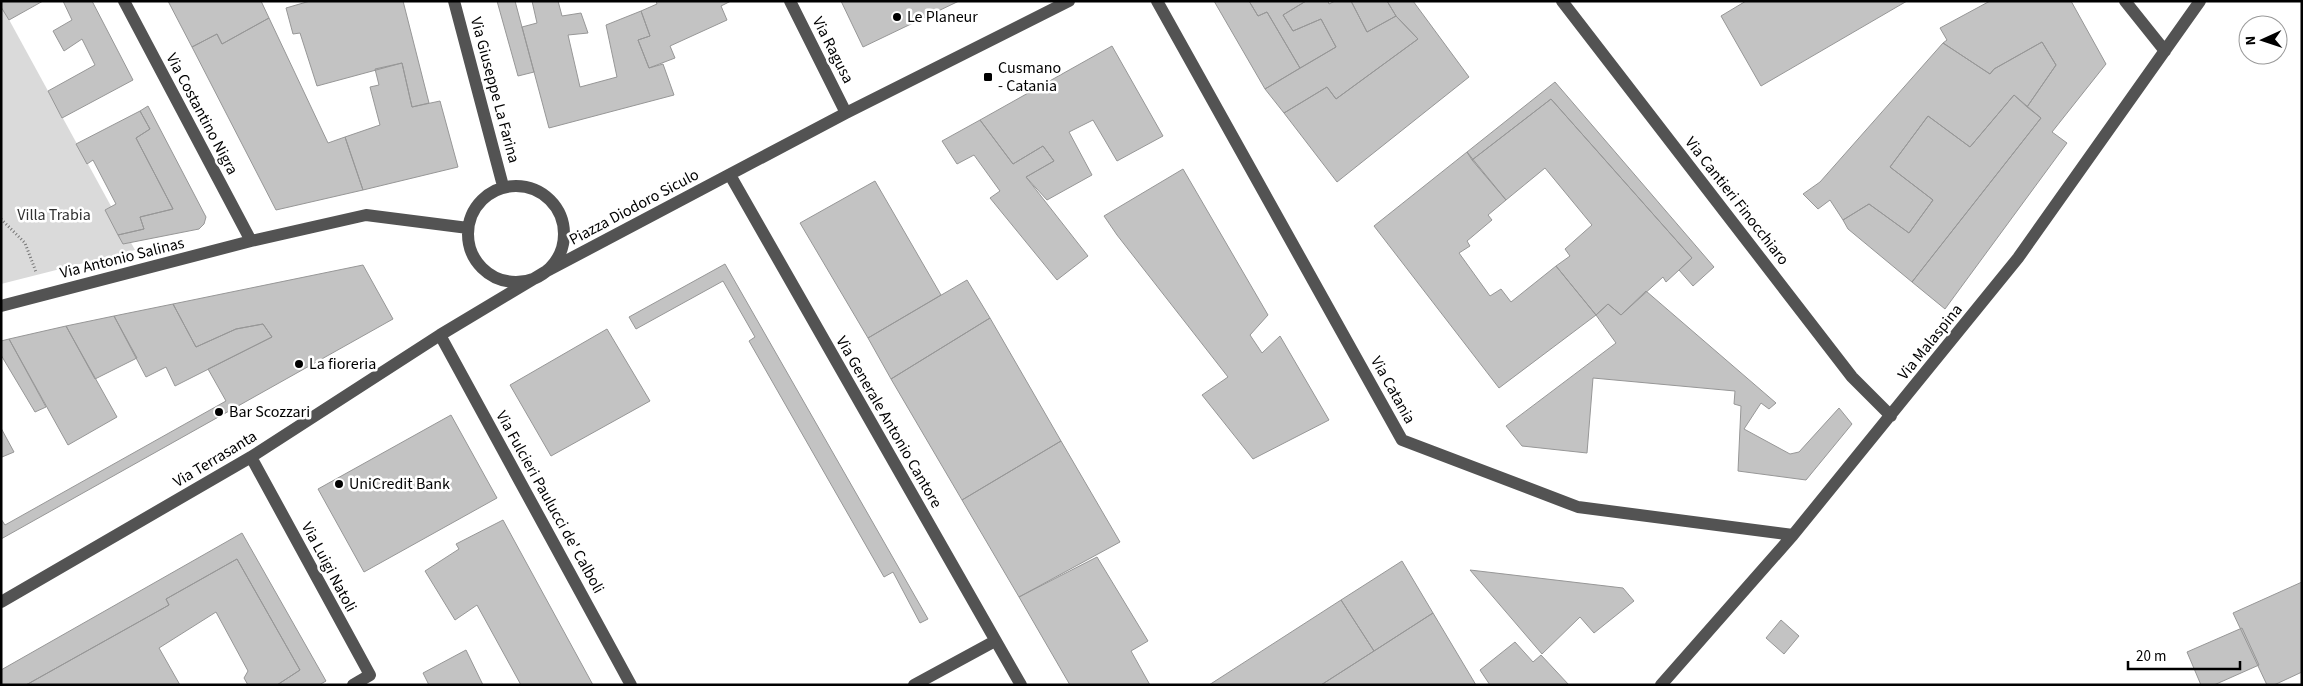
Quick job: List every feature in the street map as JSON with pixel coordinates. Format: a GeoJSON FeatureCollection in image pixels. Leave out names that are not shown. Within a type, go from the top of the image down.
{"type":"FeatureCollection","features":[{"type":"Feature","properties":{"kind":"street","name":"Via Costantino Nigra"},"geometry":{"type":"LineString","coordinates":[[124,1],[250,242]]}},
{"type":"Feature","properties":{"kind":"street","name":"Via Giuseppe La Farina"},"geometry":{"type":"LineString","coordinates":[[454,1],[504,186]]}},
{"type":"Feature","properties":{"kind":"street","name":"Via Ragusa"},"geometry":{"type":"LineString","coordinates":[[790,1],[846,113]]}},
{"type":"Feature","properties":{"kind":"street","name":"Piazza Diodoro Siculo"},"geometry":{"type":"LineString","coordinates":[[440,335],[545,272],[846,113],[1069,1]]}},
{"type":"Feature","properties":{"kind":"street","name":"Via Catania"},"geometry":{"type":"LineString","coordinates":[[1157,1],[1402,440],[1578,507],[1793,535]]}},
{"type":"Feature","properties":{"kind":"street","name":"Via Cantieri Finocchiaro"},"geometry":{"type":"LineString","coordinates":[[1562,1],[1852,377],[1891,416]]}},
{"type":"Feature","properties":{"kind":"street"},"geometry":{"type":"LineString","coordinates":[[2125,1],[2165,51]]}},
{"type":"Feature","properties":{"kind":"street","name":"Via Malaspina"},"geometry":{"type":"LineString","coordinates":[[1661,685],[1793,535],[2018,258],[2200,1]]}},
{"type":"Feature","properties":{"kind":"street","name":"Via Generale Antonio Cantore"},"geometry":{"type":"LineString","coordinates":[[730,175],[1021,685]]}},
{"type":"Feature","properties":{"kind":"street"},"geometry":{"type":"LineString","coordinates":[[520,185],[536,189],[550,199],[559,212],[564,228],[563,244],[556,260],[545,272],[531,280],[515,282],[499,279],[485,271],[474,259],[468,244],[468,228],[471,214],[479,202],[490,192],[504,186],[520,185]]}},
{"type":"Feature","properties":{"kind":"street"},"geometry":{"type":"LineString","coordinates":[[250,242],[366,215],[468,228]]}},
{"type":"Feature","properties":{"kind":"street","name":"Via Antonio Salinas"},"geometry":{"type":"LineString","coordinates":[[1,306],[250,242]]}},
{"type":"Feature","properties":{"kind":"street","name":"Via Terrasanta"},"geometry":{"type":"LineString","coordinates":[[1,602],[251,457],[440,335]]}},
{"type":"Feature","properties":{"kind":"street","name":"Via Fulcieri Paulucci de' Calboli"},"geometry":{"type":"LineString","coordinates":[[440,335],[631,685]]}},
{"type":"Feature","properties":{"kind":"street","name":"Via Luigi Natoli"},"geometry":{"type":"LineString","coordinates":[[251,457],[370,675],[352,685]]}},
{"type":"Feature","properties":{"kind":"street"},"geometry":{"type":"LineString","coordinates":[[914,685],[995,640]]}},
{"type":"Feature","properties":{"kind":"path"},"geometry":{"type":"LineString","coordinates":[[1,219],[25,243],[44,295]]}},
{"type":"Feature","properties":{"kind":"green space","name":"Villa Trabia"},"geometry":{"type":"Polygon","coordinates":[[[1,5],[135,250],[1,284],[1,5]]]}},
{"type":"Feature","properties":{"kind":"building"},"geometry":{"type":"Polygon","coordinates":[[[1,1],[43,1],[9,20],[1,7],[1,1]]]}},
{"type":"Feature","properties":{"kind":"building"},"geometry":{"type":"Polygon","coordinates":[[[63,1],[92,1],[133,80],[62,118],[48,91],[95,65],[82,39],[64,51],[53,31],[72,20],[63,1]]]}},
{"type":"Feature","properties":{"kind":"building"},"geometry":{"type":"Polygon","coordinates":[[[168,1],[261,1],[269,18],[222,44],[217,34],[192,47],[168,1]]]}},
{"type":"Feature","properties":{"kind":"building"},"geometry":{"type":"Polygon","coordinates":[[[310,1],[403,1],[429,103],[412,107],[402,63],[317,86],[300,33],[293,34],[286,8],[310,1]]]}},
{"type":"Feature","properties":{"kind":"building"},"geometry":{"type":"Polygon","coordinates":[[[497,1],[515,1],[534,72],[518,76],[497,1]]]}},
{"type":"Feature","properties":{"kind":"building"},"geometry":{"type":"Polygon","coordinates":[[[532,1],[558,1],[562,16],[581,13],[588,33],[568,35],[580,87],[617,77],[606,25],[641,11],[650,36],[638,40],[649,68],[663,64],[674,95],[549,128],[522,27],[537,23],[532,1]]]}},
{"type":"Feature","properties":{"kind":"building"},"geometry":{"type":"Polygon","coordinates":[[[656,1],[731,1],[721,6],[727,20],[670,46],[675,58],[649,68],[638,40],[650,36],[641,11],[657,4],[656,1]]]}},
{"type":"Feature","properties":{"kind":"building"},"geometry":{"type":"Polygon","coordinates":[[[841,1],[959,1],[863,47],[841,1]]]}},
{"type":"Feature","properties":{"kind":"building"},"geometry":{"type":"Polygon","coordinates":[[[1214,1],[1249,1],[1258,16],[1267,12],[1300,68],[1265,89],[1214,1]]]}},
{"type":"Feature","properties":{"kind":"building"},"geometry":{"type":"Polygon","coordinates":[[[1249,1],[1306,1],[1283,15],[1293,31],[1321,19],[1336,47],[1300,68],[1267,12],[1258,16],[1249,1]]]}},
{"type":"Feature","properties":{"kind":"building"},"geometry":{"type":"Polygon","coordinates":[[[1306,1],[1328,1],[1329,4],[1335,1],[1351,1],[1367,32],[1396,16],[1418,39],[1336,99],[1327,87],[1284,113],[1265,89],[1336,47],[1321,19],[1293,31],[1283,15],[1306,1]]]}},
{"type":"Feature","properties":{"kind":"building"},"geometry":{"type":"Polygon","coordinates":[[[1351,1],[1387,1],[1396,16],[1367,32],[1351,1]]]}},
{"type":"Feature","properties":{"kind":"building"},"geometry":{"type":"Polygon","coordinates":[[[1387,1],[1413,1],[1469,77],[1337,182],[1284,113],[1327,87],[1336,99],[1418,39],[1396,16],[1387,1]]]}},
{"type":"Feature","properties":{"kind":"building"},"geometry":{"type":"Polygon","coordinates":[[[1746,1],[1907,1],[1761,86],[1721,16],[1746,1]]]}},
{"type":"Feature","properties":{"kind":"building"},"geometry":{"type":"Polygon","coordinates":[[[1990,1],[2071,1],[2106,64],[2052,132],[2067,143],[1945,309],[1912,282],[2041,118],[2027,107],[2056,65],[2042,42],[1994,69],[1990,74],[1943,43],[1947,40],[1940,28],[1990,1]]]}},
{"type":"Feature","properties":{"kind":"building"},"geometry":{"type":"Polygon","coordinates":[[[269,18],[328,143],[345,137],[363,190],[276,210],[192,47],[217,34],[222,44],[269,18]]]}},
{"type":"Feature","properties":{"kind":"building"},"geometry":{"type":"Polygon","coordinates":[[[2042,42],[2056,65],[2027,107],[2014,95],[1970,147],[1928,116],[1890,167],[1933,200],[1909,233],[1869,204],[1843,220],[1830,200],[1818,209],[1803,194],[1820,182],[1943,43],[1990,74],[1994,69],[2042,42]]]}},
{"type":"Feature","properties":{"kind":"building"},"geometry":{"type":"Polygon","coordinates":[[[1112,46],[1163,136],[1117,161],[1093,120],[1069,132],[1092,175],[1047,200],[1026,177],[1054,161],[1043,146],[1013,164],[980,120],[1112,46]]]}},
{"type":"Feature","properties":{"kind":"building"},"geometry":{"type":"Polygon","coordinates":[[[402,63],[412,107],[440,101],[458,167],[363,190],[345,137],[380,125],[370,87],[379,85],[375,69],[402,63]]]}},
{"type":"Feature","properties":{"kind":"building"},"geometry":{"type":"Polygon","coordinates":[[[1555,82],[1714,267],[1693,286],[1679,270],[1692,258],[1551,99],[1472,160],[1467,152],[1555,82]]]}},
{"type":"Feature","properties":{"kind":"building"},"geometry":{"type":"Polygon","coordinates":[[[2014,95],[2041,118],[1912,282],[1848,229],[1843,220],[1869,204],[1909,233],[1933,200],[1890,167],[1928,116],[1970,147],[2014,95]]]}},
{"type":"Feature","properties":{"kind":"building"},"geometry":{"type":"Polygon","coordinates":[[[1551,99],[1692,258],[1666,282],[1663,277],[1621,315],[1608,304],[1596,315],[1556,266],[1570,256],[1565,249],[1592,225],[1545,168],[1506,200],[1472,160],[1551,99]]]}},
{"type":"Feature","properties":{"kind":"building"},"geometry":{"type":"Polygon","coordinates":[[[148,106],[206,217],[204,224],[199,229],[123,244],[118,235],[144,229],[140,217],[173,209],[136,138],[150,129],[140,111],[148,106]]]}},
{"type":"Feature","properties":{"kind":"building"},"geometry":{"type":"Polygon","coordinates":[[[140,111],[150,129],[136,138],[173,209],[140,217],[144,229],[118,235],[105,210],[116,204],[93,160],[87,164],[76,144],[140,111]]]}},
{"type":"Feature","properties":{"kind":"building"},"geometry":{"type":"Polygon","coordinates":[[[980,120],[1013,164],[1043,146],[1054,161],[1026,177],[1088,256],[1057,280],[990,198],[1000,191],[974,155],[957,164],[942,141],[980,120]]]}},
{"type":"Feature","properties":{"kind":"building"},"geometry":{"type":"Polygon","coordinates":[[[1467,152],[1506,200],[1488,215],[1492,220],[1467,241],[1470,246],[1459,253],[1490,296],[1501,289],[1511,302],[1556,266],[1596,315],[1499,388],[1374,226],[1467,152]]]}},
{"type":"Feature","properties":{"kind":"building"},"geometry":{"type":"Polygon","coordinates":[[[1183,169],[1268,315],[1250,335],[1262,353],[1280,336],[1329,420],[1253,459],[1202,395],[1228,377],[1104,216],[1183,169]]]}},
{"type":"Feature","properties":{"kind":"building"},"geometry":{"type":"Polygon","coordinates":[[[875,181],[941,295],[868,338],[800,223],[875,181]]]}},
{"type":"Feature","properties":{"kind":"building"},"geometry":{"type":"Polygon","coordinates":[[[725,264],[928,619],[920,623],[893,572],[884,577],[749,341],[755,337],[723,281],[636,329],[629,317],[725,264]]]}},
{"type":"Feature","properties":{"kind":"building"},"geometry":{"type":"Polygon","coordinates":[[[363,265],[393,319],[1,539],[1,519],[5,525],[226,401],[208,369],[272,337],[263,324],[236,329],[196,347],[173,304],[363,265]]]}},
{"type":"Feature","properties":{"kind":"building"},"geometry":{"type":"Polygon","coordinates":[[[967,280],[990,318],[891,379],[868,338],[967,280]]]}},
{"type":"Feature","properties":{"kind":"building"},"geometry":{"type":"Polygon","coordinates":[[[1646,291],[1776,403],[1769,409],[1761,403],[1744,429],[1790,454],[1799,452],[1839,408],[1852,424],[1806,480],[1738,471],[1741,406],[1734,404],[1735,391],[1593,378],[1587,453],[1522,446],[1506,426],[1616,343],[1596,315],[1608,304],[1621,315],[1646,291]]]}},
{"type":"Feature","properties":{"kind":"building"},"geometry":{"type":"Polygon","coordinates":[[[173,304],[196,347],[236,329],[263,324],[272,337],[175,386],[166,367],[146,377],[114,316],[173,304]]]}},
{"type":"Feature","properties":{"kind":"building"},"geometry":{"type":"Polygon","coordinates":[[[114,316],[137,358],[95,379],[66,326],[114,316]]]}},
{"type":"Feature","properties":{"kind":"building"},"geometry":{"type":"Polygon","coordinates":[[[990,318],[1061,441],[962,500],[891,379],[990,318]]]}},
{"type":"Feature","properties":{"kind":"building"},"geometry":{"type":"Polygon","coordinates":[[[66,326],[117,417],[68,445],[9,339],[66,326]]]}},
{"type":"Feature","properties":{"kind":"building"},"geometry":{"type":"Polygon","coordinates":[[[607,329],[650,401],[551,456],[510,385],[607,329]]]}},
{"type":"Feature","properties":{"kind":"building"},"geometry":{"type":"Polygon","coordinates":[[[9,339],[46,407],[35,412],[1,355],[1,341],[9,339]]]}},
{"type":"Feature","properties":{"kind":"building"},"geometry":{"type":"Polygon","coordinates":[[[451,415],[497,498],[364,572],[318,489],[451,415]]]}},
{"type":"Feature","properties":{"kind":"building"},"geometry":{"type":"Polygon","coordinates":[[[1,428],[14,452],[2,457],[1,455],[1,428]]]}},
{"type":"Feature","properties":{"kind":"building"},"geometry":{"type":"Polygon","coordinates":[[[1061,441],[1120,542],[1019,597],[962,500],[1061,441]]]}},
{"type":"Feature","properties":{"kind":"building"},"geometry":{"type":"Polygon","coordinates":[[[503,520],[593,685],[521,685],[477,605],[455,620],[425,571],[459,549],[456,544],[503,520]]]}},
{"type":"Feature","properties":{"kind":"building"},"geometry":{"type":"Polygon","coordinates":[[[242,533],[326,681],[319,685],[277,685],[300,670],[237,559],[166,599],[169,605],[26,685],[1,685],[1,670],[242,533]]]}},
{"type":"Feature","properties":{"kind":"building"},"geometry":{"type":"Polygon","coordinates":[[[1097,557],[1148,641],[1131,651],[1150,685],[1070,685],[1019,597],[1097,557]]]}},
{"type":"Feature","properties":{"kind":"building"},"geometry":{"type":"Polygon","coordinates":[[[237,559],[300,670],[277,685],[248,685],[244,678],[248,671],[216,612],[159,648],[180,685],[26,685],[169,605],[166,599],[237,559]]]}},
{"type":"Feature","properties":{"kind":"building"},"geometry":{"type":"Polygon","coordinates":[[[1402,561],[1433,613],[1374,651],[1341,600],[1402,561]]]}},
{"type":"Feature","properties":{"kind":"building"},"geometry":{"type":"Polygon","coordinates":[[[1470,570],[1623,588],[1634,601],[1594,633],[1580,617],[1542,654],[1470,570]]]}},
{"type":"Feature","properties":{"kind":"building"},"geometry":{"type":"Polygon","coordinates":[[[2302,582],[2302,672],[2274,685],[2267,685],[2233,613],[2302,582]]]}},
{"type":"Feature","properties":{"kind":"building"},"geometry":{"type":"Polygon","coordinates":[[[1341,600],[1374,651],[1321,685],[1209,685],[1341,600]]]}},
{"type":"Feature","properties":{"kind":"building"},"geometry":{"type":"Polygon","coordinates":[[[1433,613],[1476,685],[1321,685],[1374,651],[1433,613]]]}},
{"type":"Feature","properties":{"kind":"building"},"geometry":{"type":"Polygon","coordinates":[[[1781,620],[1799,636],[1784,654],[1766,638],[1781,620]]]}},
{"type":"Feature","properties":{"kind":"building"},"geometry":{"type":"Polygon","coordinates":[[[2242,628],[2259,665],[2214,685],[2201,685],[2187,652],[2242,628]]]}},
{"type":"Feature","properties":{"kind":"building"},"geometry":{"type":"Polygon","coordinates":[[[1515,642],[1533,662],[1541,655],[1569,685],[1490,685],[1480,670],[1515,642]]]}},
{"type":"Feature","properties":{"kind":"building"},"geometry":{"type":"Polygon","coordinates":[[[466,650],[483,685],[429,685],[423,673],[466,650]]]}},
{"type":"Feature","properties":{"kind":"place","name":"Le Planeur"},"geometry":{"type":"Point","coordinates":[897,17]}},
{"type":"Feature","properties":{"kind":"place","name":"Cusmano - Catania"},"geometry":{"type":"Point","coordinates":[988,77]}},
{"type":"Feature","properties":{"kind":"place","name":"La fioreria"},"geometry":{"type":"Point","coordinates":[299,364]}},
{"type":"Feature","properties":{"kind":"place","name":"Bar Scozzari"},"geometry":{"type":"Point","coordinates":[219,412]}},
{"type":"Feature","properties":{"kind":"place","name":"UniCredit Bank"},"geometry":{"type":"Point","coordinates":[339,484]}}]}
